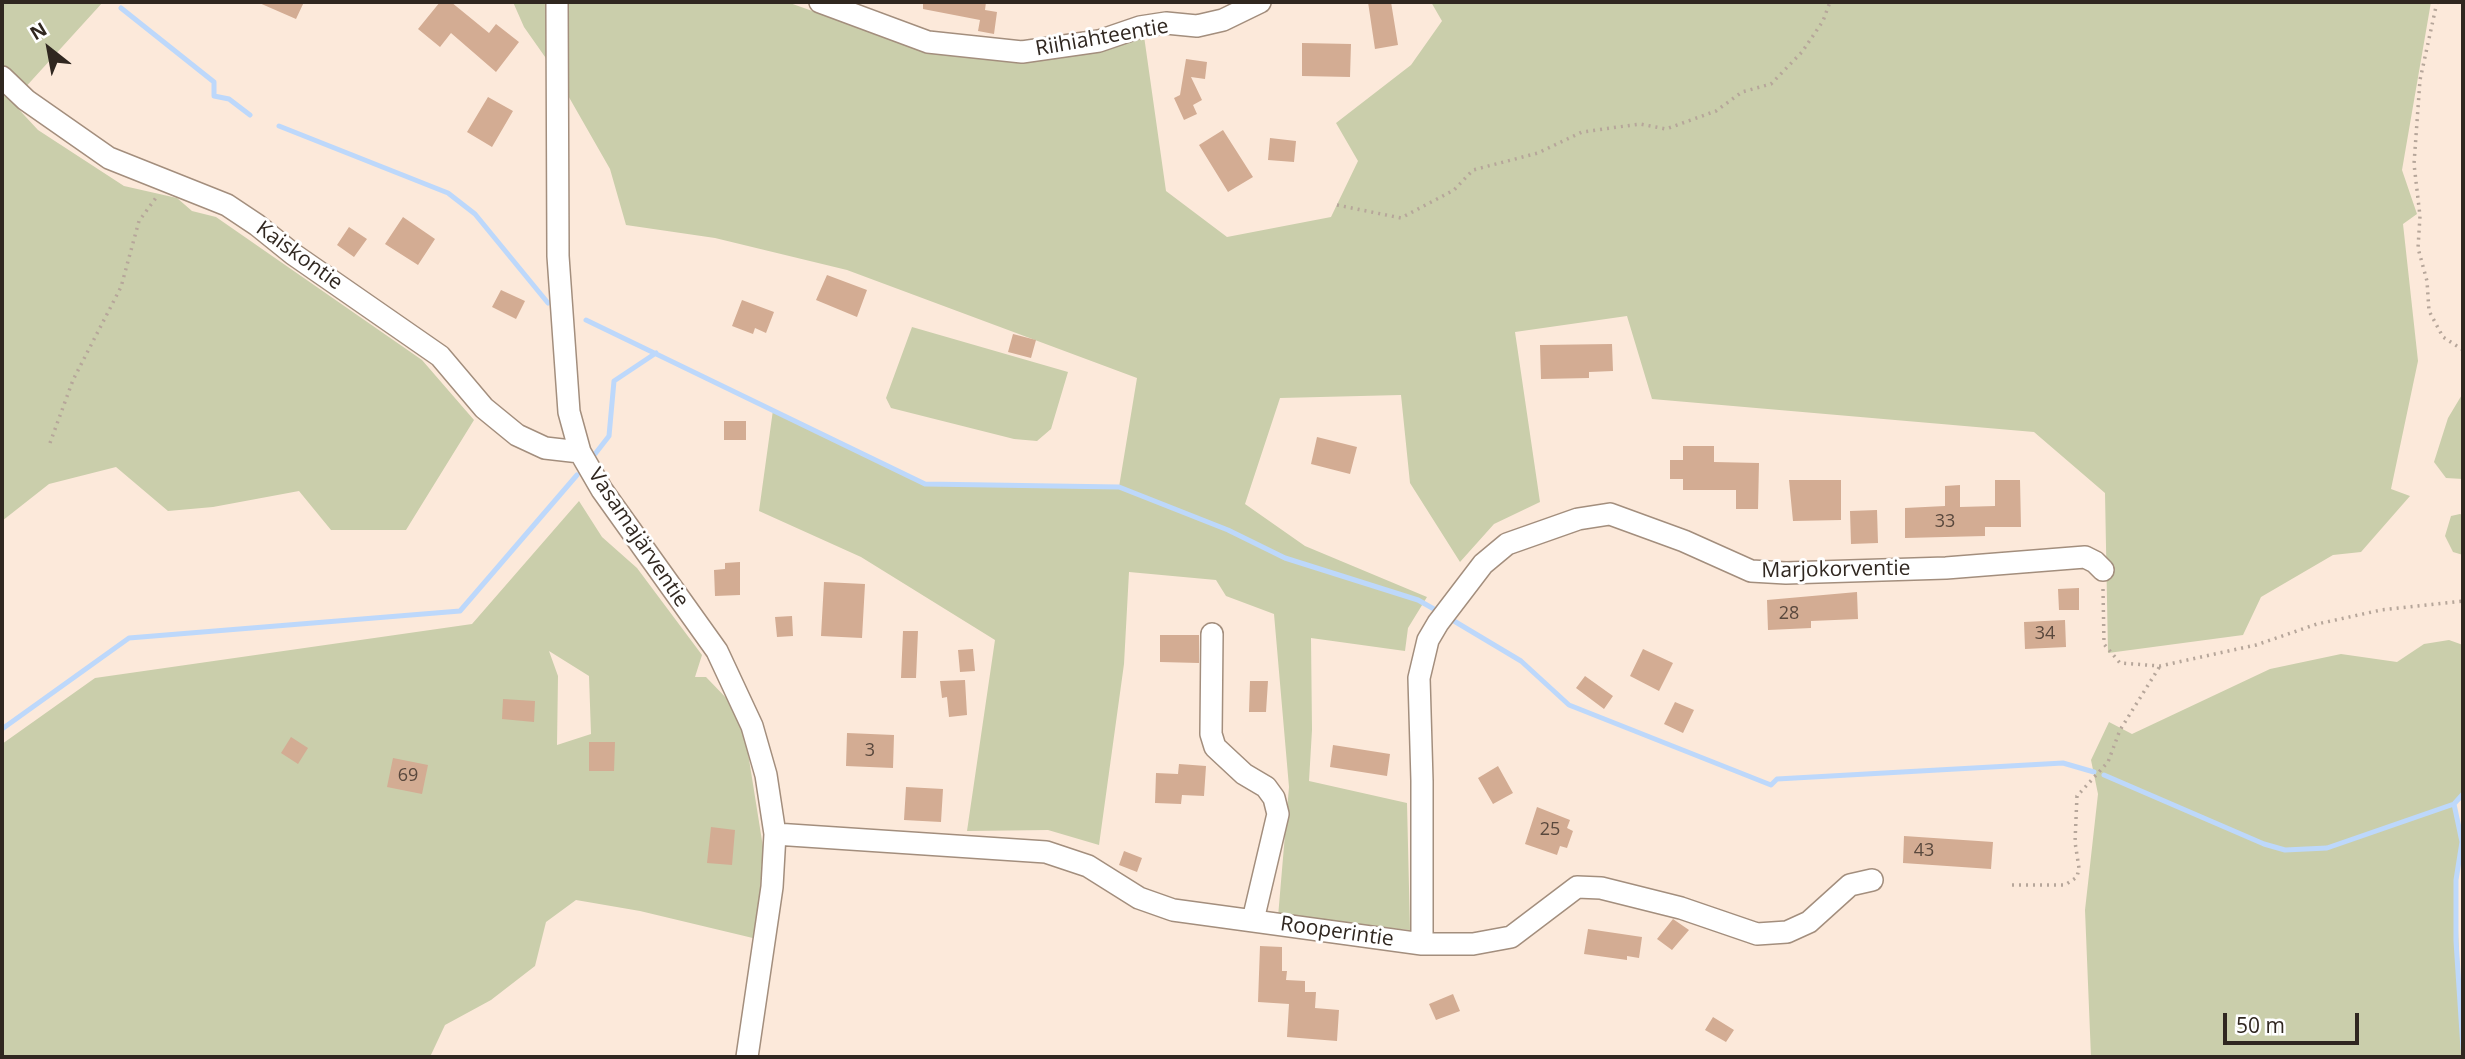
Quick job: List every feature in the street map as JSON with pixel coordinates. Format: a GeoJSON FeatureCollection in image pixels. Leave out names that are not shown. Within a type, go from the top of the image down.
{"type":"FeatureCollection","features":[{"type":"Feature","properties":{"kind":"street","name":"Vasamajärventie"},"geometry":{"type":"LineString","coordinates":[[557,2],[558,256],[569,412],[580,452],[624,524],[718,652],[752,726],[766,775],[775,834],[772,887],[747,1057]]}},
{"type":"Feature","properties":{"kind":"street","name":"Riihiahteentie"},"geometry":{"type":"LineString","coordinates":[[820,2],[928,42],[1022,52],[1099,41],[1140,27],[1166,23],[1197,26],[1223,20],[1260,2]]}},
{"type":"Feature","properties":{"kind":"street","name":"Kaiskontie"},"geometry":{"type":"LineString","coordinates":[[2,77],[26,100],[110,158],[227,205],[440,356],[484,408],[517,435],[545,448],[580,452]]}},
{"type":"Feature","properties":{"kind":"street","name":"Marjokorventie"},"geometry":{"type":"LineString","coordinates":[[1422,944],[1419,678],[1428,640],[1443,615],[1482,564],[1507,544],[1578,519],[1610,514],[1684,541],[1751,571],[1786,573],[1946,568],[2085,557],[2103,570]]}},
{"type":"Feature","properties":{"kind":"street"},"geometry":{"type":"LineString","coordinates":[[1212,634],[1211,734],[1215,747],[1244,774],[1266,787],[1274,799],[1278,814],[1253,920]]}},
{"type":"Feature","properties":{"kind":"street","name":"Rooperintie"},"geometry":{"type":"LineString","coordinates":[[775,834],[1046,852],[1088,866],[1139,898],[1173,910],[1422,944],[1473,944],[1511,937],[1577,887],[1601,888],[1681,908],[1757,934],[1787,932],[1808,922],[1850,885],[1872,880]]}},
{"type":"Feature","properties":{"kind":"path"},"geometry":{"type":"LineString","coordinates":[[1337,205],[1401,218],[1454,191],[1474,170],[1538,153],[1582,132],[1640,124],[1666,129],[1716,111],[1742,92],[1771,84],[1802,52],[1823,21],[1829,2]]}},
{"type":"Feature","properties":{"kind":"path"},"geometry":{"type":"LineString","coordinates":[[2437,2],[2420,80],[2414,164],[2420,216],[2418,248],[2427,281],[2429,311],[2442,337],[2463,350]]}},
{"type":"Feature","properties":{"kind":"path"},"geometry":{"type":"LineString","coordinates":[[50,443],[73,380],[121,287],[139,221],[156,201],[163,180]]}},
{"type":"Feature","properties":{"kind":"path"},"geometry":{"type":"LineString","coordinates":[[2103,570],[2104,644],[2120,663],[2160,666],[2256,645],[2318,624],[2381,610],[2463,601]]}},
{"type":"Feature","properties":{"kind":"path"},"geometry":{"type":"LineString","coordinates":[[2012,885],[2065,886],[2077,877],[2079,868],[2074,842],[2077,796],[2108,762],[2120,730],[2160,666]]}},
{"type":"Feature","properties":{"kind":"green space"},"geometry":{"type":"Polygon","coordinates":[[[2,2],[103,2],[12,102],[38,130],[124,186],[177,198],[192,211],[216,217],[422,360],[474,420],[406,530],[331,530],[299,491],[213,507],[168,511],[116,467],[49,484],[2,521],[2,2]]]}},
{"type":"Feature","properties":{"kind":"green space"},"geometry":{"type":"Polygon","coordinates":[[[513,2],[787,2],[925,51],[1019,63],[1063,58],[1144,36],[1166,191],[1227,237],[1331,217],[1358,161],[1336,123],[1411,65],[1442,21],[1431,2],[2431,2],[2402,170],[2417,214],[2403,224],[2418,361],[2391,489],[2410,496],[2361,552],[2333,555],[2261,597],[2243,635],[2108,653],[2105,493],[2034,432],[1652,399],[1627,316],[1515,332],[1540,502],[1494,524],[1460,562],[1410,483],[1401,395],[1280,398],[1245,504],[1305,546],[1427,597],[1408,628],[1405,651],[1311,638],[1312,730],[1309,781],[1407,803],[1410,930],[1278,917],[1289,787],[1274,614],[1226,596],[1216,580],[1129,572],[1124,664],[1099,845],[1048,830],[967,831],[995,640],[861,557],[759,511],[773,410],[925,484],[1119,487],[1137,378],[847,270],[715,238],[626,225],[610,169],[550,64],[524,27],[513,2]]]}},
{"type":"Feature","properties":{"kind":"green space"},"geometry":{"type":"Polygon","coordinates":[[[912,327],[1068,372],[1051,429],[1037,441],[1014,439],[891,408],[886,398],[912,327]]]}},
{"type":"Feature","properties":{"kind":"green space"},"geometry":{"type":"Polygon","coordinates":[[[2463,393],[2463,479],[2446,478],[2434,462],[2448,418],[2463,393]]]}},
{"type":"Feature","properties":{"kind":"green space"},"geometry":{"type":"Polygon","coordinates":[[[579,501],[602,537],[637,568],[702,655],[695,677],[706,677],[732,704],[745,734],[763,847],[757,939],[640,911],[576,900],[546,922],[535,966],[491,1000],[445,1025],[430,1057],[2,1057],[2,744],[95,678],[472,624],[579,501]],[[549,651],[558,676],[557,745],[591,734],[589,676],[549,651]]]}},
{"type":"Feature","properties":{"kind":"green space"},"geometry":{"type":"Polygon","coordinates":[[[2463,515],[2463,555],[2453,552],[2445,536],[2451,516],[2463,515]]]}},
{"type":"Feature","properties":{"kind":"green space"},"geometry":{"type":"Polygon","coordinates":[[[2449,640],[2463,645],[2463,794],[2454,804],[2462,842],[2456,880],[2463,1057],[2091,1057],[2085,910],[2098,794],[2091,760],[2109,722],[2132,734],[2270,669],[2341,654],[2397,662],[2424,644],[2449,640]]]}},
{"type":"Feature","properties":{"kind":"building"},"geometry":{"type":"Polygon","coordinates":[[[257,2],[304,2],[296,19],[257,2]]]}},
{"type":"Feature","properties":{"kind":"building"},"geometry":{"type":"Polygon","coordinates":[[[440,2],[451,2],[489,33],[496,24],[519,42],[496,72],[451,33],[440,47],[418,29],[440,2]]]}},
{"type":"Feature","properties":{"kind":"building"},"geometry":{"type":"Polygon","coordinates":[[[923,2],[986,2],[985,10],[997,12],[994,34],[978,31],[980,20],[923,9],[923,2]]]}},
{"type":"Feature","properties":{"kind":"building"},"geometry":{"type":"Polygon","coordinates":[[[1368,2],[1391,2],[1398,45],[1375,49],[1368,2]]]}},
{"type":"Feature","properties":{"kind":"building"},"geometry":{"type":"Polygon","coordinates":[[[1302,43],[1351,44],[1350,77],[1302,76],[1302,43]]]}},
{"type":"Feature","properties":{"kind":"building"},"geometry":{"type":"Polygon","coordinates":[[[1186,59],[1207,62],[1205,79],[1191,77],[1202,100],[1193,105],[1197,114],[1184,120],[1174,98],[1180,95],[1186,59]]]}},
{"type":"Feature","properties":{"kind":"building"},"geometry":{"type":"Polygon","coordinates":[[[488,97],[513,111],[492,147],[467,132],[488,97]]]}},
{"type":"Feature","properties":{"kind":"building"},"geometry":{"type":"Polygon","coordinates":[[[1223,130],[1253,177],[1228,192],[1199,145],[1223,130]]]}},
{"type":"Feature","properties":{"kind":"building"},"geometry":{"type":"Polygon","coordinates":[[[1270,138],[1296,141],[1294,162],[1268,160],[1270,138]]]}},
{"type":"Feature","properties":{"kind":"building"},"geometry":{"type":"Polygon","coordinates":[[[403,217],[435,239],[418,265],[385,244],[403,217]]]}},
{"type":"Feature","properties":{"kind":"building"},"geometry":{"type":"Polygon","coordinates":[[[349,227],[367,239],[354,257],[337,245],[349,227]]]}},
{"type":"Feature","properties":{"kind":"building"},"geometry":{"type":"Polygon","coordinates":[[[827,275],[867,290],[857,317],[816,300],[827,275]]]}},
{"type":"Feature","properties":{"kind":"building"},"geometry":{"type":"Polygon","coordinates":[[[501,290],[525,301],[516,319],[492,307],[501,290]]]}},
{"type":"Feature","properties":{"kind":"building"},"geometry":{"type":"Polygon","coordinates":[[[742,300],[774,312],[766,333],[755,328],[753,334],[732,326],[742,300]]]}},
{"type":"Feature","properties":{"kind":"building"},"geometry":{"type":"Polygon","coordinates":[[[1013,334],[1036,340],[1031,358],[1008,352],[1013,334]]]}},
{"type":"Feature","properties":{"kind":"building"},"geometry":{"type":"Polygon","coordinates":[[[1612,344],[1613,371],[1589,372],[1589,378],[1541,379],[1540,345],[1612,344]]]}},
{"type":"Feature","properties":{"kind":"building"},"geometry":{"type":"Polygon","coordinates":[[[724,421],[746,421],[746,440],[724,440],[724,421]]]}},
{"type":"Feature","properties":{"kind":"building"},"geometry":{"type":"Polygon","coordinates":[[[1317,437],[1357,447],[1350,474],[1311,464],[1317,437]]]}},
{"type":"Feature","properties":{"kind":"building"},"geometry":{"type":"Polygon","coordinates":[[[1683,446],[1714,446],[1714,462],[1759,463],[1758,509],[1736,509],[1736,490],[1683,490],[1683,479],[1670,479],[1670,460],[1683,460],[1683,446]]]}},
{"type":"Feature","properties":{"kind":"building"},"geometry":{"type":"Polygon","coordinates":[[[1789,480],[1841,480],[1841,520],[1793,521],[1789,480]]]}},
{"type":"Feature","properties":{"kind":"building"},"geometry":{"type":"Polygon","coordinates":[[[1995,480],[2020,480],[2021,527],[1985,527],[1985,536],[1905,538],[1905,508],[1945,506],[1945,486],[1960,485],[1960,507],[1995,506],[1995,480]]]}},
{"type":"Feature","properties":{"kind":"building"},"geometry":{"type":"Polygon","coordinates":[[[1877,510],[1878,543],[1851,544],[1850,511],[1877,510]]]}},
{"type":"Feature","properties":{"kind":"building"},"geometry":{"type":"Polygon","coordinates":[[[740,562],[740,595],[715,596],[714,570],[725,569],[725,563],[740,562]]]}},
{"type":"Feature","properties":{"kind":"building"},"geometry":{"type":"Polygon","coordinates":[[[824,582],[865,584],[862,638],[821,636],[824,582]]]}},
{"type":"Feature","properties":{"kind":"building"},"geometry":{"type":"Polygon","coordinates":[[[2079,588],[2079,610],[2059,610],[2058,589],[2079,588]]]}},
{"type":"Feature","properties":{"kind":"building"},"geometry":{"type":"Polygon","coordinates":[[[1857,592],[1858,619],[1811,621],[1811,628],[1768,630],[1767,600],[1857,592]]]}},
{"type":"Feature","properties":{"kind":"building"},"geometry":{"type":"Polygon","coordinates":[[[792,616],[793,636],[777,637],[775,617],[792,616]]]}},
{"type":"Feature","properties":{"kind":"building"},"geometry":{"type":"Polygon","coordinates":[[[2065,620],[2066,647],[2025,649],[2024,622],[2065,620]]]}},
{"type":"Feature","properties":{"kind":"building"},"geometry":{"type":"Polygon","coordinates":[[[903,631],[918,631],[916,678],[901,678],[903,631]]]}},
{"type":"Feature","properties":{"kind":"building"},"geometry":{"type":"Polygon","coordinates":[[[1160,635],[1199,635],[1199,663],[1160,662],[1160,635]]]}},
{"type":"Feature","properties":{"kind":"building"},"geometry":{"type":"Polygon","coordinates":[[[973,649],[975,671],[960,672],[958,650],[973,649]]]}},
{"type":"Feature","properties":{"kind":"building"},"geometry":{"type":"Polygon","coordinates":[[[1643,649],[1673,663],[1659,691],[1630,676],[1643,649]]]}},
{"type":"Feature","properties":{"kind":"building"},"geometry":{"type":"Polygon","coordinates":[[[1585,676],[1613,696],[1604,709],[1576,688],[1585,676]]]}},
{"type":"Feature","properties":{"kind":"building"},"geometry":{"type":"Polygon","coordinates":[[[965,680],[967,715],[949,717],[947,697],[942,698],[940,681],[965,680]]]}},
{"type":"Feature","properties":{"kind":"building"},"geometry":{"type":"Polygon","coordinates":[[[1250,681],[1268,681],[1266,712],[1249,712],[1250,681]]]}},
{"type":"Feature","properties":{"kind":"building"},"geometry":{"type":"Polygon","coordinates":[[[503,699],[535,701],[534,722],[502,719],[503,699]]]}},
{"type":"Feature","properties":{"kind":"building"},"geometry":{"type":"Polygon","coordinates":[[[1675,702],[1694,710],[1683,733],[1664,724],[1675,702]]]}},
{"type":"Feature","properties":{"kind":"building"},"geometry":{"type":"Polygon","coordinates":[[[847,733],[894,735],[893,768],[846,766],[847,733]]]}},
{"type":"Feature","properties":{"kind":"building"},"geometry":{"type":"Polygon","coordinates":[[[291,737],[308,748],[298,764],[281,753],[291,737]]]}},
{"type":"Feature","properties":{"kind":"building"},"geometry":{"type":"Polygon","coordinates":[[[589,742],[615,742],[614,771],[589,771],[589,742]]]}},
{"type":"Feature","properties":{"kind":"building"},"geometry":{"type":"Polygon","coordinates":[[[1333,745],[1390,754],[1387,776],[1330,767],[1333,745]]]}},
{"type":"Feature","properties":{"kind":"building"},"geometry":{"type":"Polygon","coordinates":[[[393,758],[428,765],[422,794],[387,787],[393,758]]]}},
{"type":"Feature","properties":{"kind":"building"},"geometry":{"type":"Polygon","coordinates":[[[1179,764],[1206,766],[1204,796],[1182,795],[1181,804],[1155,803],[1156,773],[1178,774],[1179,764]]]}},
{"type":"Feature","properties":{"kind":"building"},"geometry":{"type":"Polygon","coordinates":[[[1498,766],[1513,793],[1493,804],[1478,778],[1498,766]]]}},
{"type":"Feature","properties":{"kind":"building"},"geometry":{"type":"Polygon","coordinates":[[[906,787],[943,789],[941,822],[904,820],[906,787]]]}},
{"type":"Feature","properties":{"kind":"building"},"geometry":{"type":"Polygon","coordinates":[[[1537,807],[1570,820],[1567,828],[1573,831],[1567,848],[1560,846],[1557,855],[1525,844],[1537,807]]]}},
{"type":"Feature","properties":{"kind":"building"},"geometry":{"type":"Polygon","coordinates":[[[711,827],[735,830],[732,865],[707,863],[711,827]]]}},
{"type":"Feature","properties":{"kind":"building"},"geometry":{"type":"Polygon","coordinates":[[[1904,836],[1993,842],[1991,869],[1903,863],[1904,836]]]}},
{"type":"Feature","properties":{"kind":"building"},"geometry":{"type":"Polygon","coordinates":[[[1124,851],[1142,858],[1137,872],[1119,865],[1124,851]]]}},
{"type":"Feature","properties":{"kind":"building"},"geometry":{"type":"Polygon","coordinates":[[[1673,919],[1689,930],[1672,950],[1657,939],[1673,919]]]}},
{"type":"Feature","properties":{"kind":"building"},"geometry":{"type":"Polygon","coordinates":[[[1588,929],[1642,937],[1639,958],[1627,956],[1627,960],[1584,954],[1588,929]]]}},
{"type":"Feature","properties":{"kind":"building"},"geometry":{"type":"Polygon","coordinates":[[[1260,946],[1282,947],[1282,971],[1287,971],[1286,980],[1305,981],[1305,992],[1316,992],[1315,1008],[1339,1010],[1337,1041],[1287,1037],[1289,1004],[1258,1002],[1260,946]]]}},
{"type":"Feature","properties":{"kind":"building"},"geometry":{"type":"Polygon","coordinates":[[[1453,994],[1460,1011],[1436,1020],[1429,1004],[1453,994]]]}},
{"type":"Feature","properties":{"kind":"building"},"geometry":{"type":"Polygon","coordinates":[[[1713,1017],[1734,1030],[1726,1042],[1705,1030],[1713,1017]]]}},
{"type":"Feature","properties":{"kind":"waterway"},"geometry":{"type":"LineString","coordinates":[[121,8],[214,82],[214,96],[229,99],[250,115]]}},
{"type":"Feature","properties":{"kind":"waterway"},"geometry":{"type":"LineString","coordinates":[[279,126],[448,193],[475,214],[548,303]]}},
{"type":"Feature","properties":{"kind":"waterway"},"geometry":{"type":"LineString","coordinates":[[586,320],[925,484],[1119,487],[1228,530],[1285,558],[1418,600],[1441,613]]}},
{"type":"Feature","properties":{"kind":"waterway"},"geometry":{"type":"LineString","coordinates":[[595,454],[609,436],[614,381],[656,353]]}},
{"type":"Feature","properties":{"kind":"waterway"},"geometry":{"type":"LineString","coordinates":[[2,729],[129,638],[460,611],[577,475]]}},
{"type":"Feature","properties":{"kind":"waterway"},"geometry":{"type":"LineString","coordinates":[[1449,618],[1521,661],[1569,705],[1771,785],[1777,779],[2063,763],[2094,772]]}},
{"type":"Feature","properties":{"kind":"waterway"},"geometry":{"type":"LineString","coordinates":[[2104,775],[2264,844],[2285,850],[2327,848],[2454,804]]}},
{"type":"Feature","properties":{"kind":"waterway"},"geometry":{"type":"LineString","coordinates":[[2463,794],[2454,804],[2462,842],[2456,880],[2456,941],[2463,1049]]}}]}
